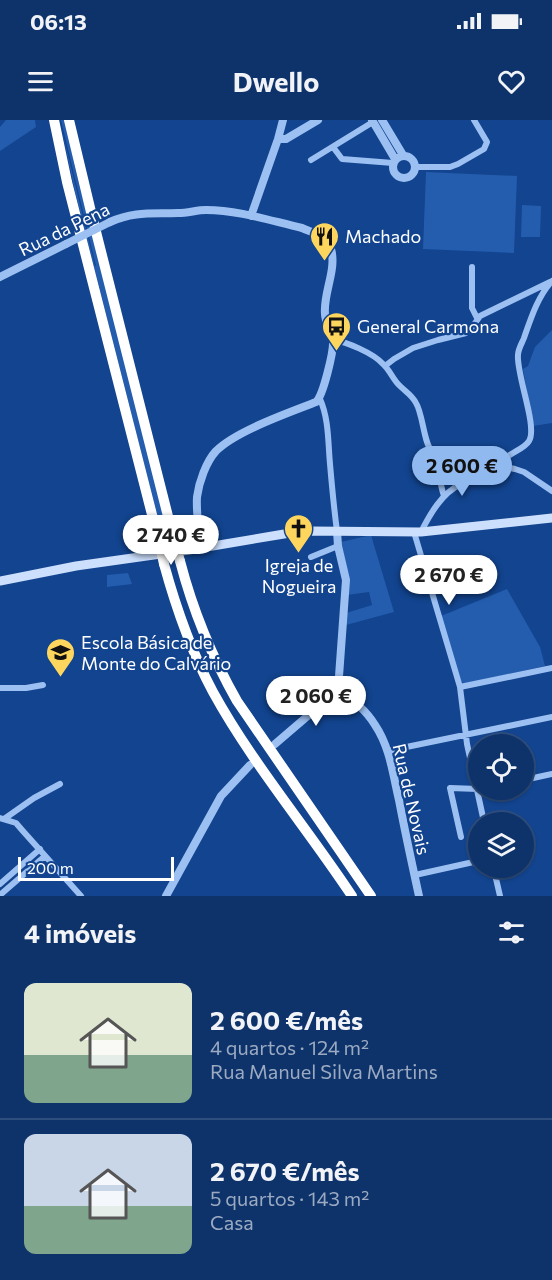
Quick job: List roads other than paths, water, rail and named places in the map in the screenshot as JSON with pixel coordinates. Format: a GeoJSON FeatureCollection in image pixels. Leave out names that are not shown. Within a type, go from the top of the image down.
{"type":"FeatureCollection","features":[{"type":"Feature","properties":{"kind":"highway"},"geometry":{"type":"LineString","coordinates":[[54,120],[64,171],[164,564],[186,633],[213,692],[352,896]]}},
{"type":"Feature","properties":{"kind":"highway"},"geometry":{"type":"LineString","coordinates":[[69,120],[174,540],[189,594],[203,632],[237,701],[370,896]]}},
{"type":"Feature","properties":{"kind":"main road"},"geometry":{"type":"LineString","coordinates":[[0,581],[76,566],[290,533],[311,531],[418,532],[552,518]]}},
{"type":"Feature","properties":{"kind":"street"},"geometry":{"type":"LineString","coordinates":[[251,216],[283,120]]}},
{"type":"Feature","properties":{"kind":"street"},"geometry":{"type":"LineString","coordinates":[[278,139],[286,139],[318,120]]}},
{"type":"Feature","properties":{"kind":"street"},"geometry":{"type":"LineString","coordinates":[[311,160],[373,121],[394,161],[393,171],[401,178],[411,176],[415,163],[410,157],[403,155],[382,120]]}},
{"type":"Feature","properties":{"kind":"street"},"geometry":{"type":"LineString","coordinates":[[415,167],[450,167],[484,149],[487,142],[474,120]]}},
{"type":"Feature","properties":{"kind":"street"},"geometry":{"type":"LineString","coordinates":[[333,147],[342,159],[394,161],[403,155]]}},
{"type":"Feature","properties":{"kind":"street","name":"Rua da Pena"},"geometry":{"type":"LineString","coordinates":[[0,277],[110,222],[131,214],[206,210],[236,213],[303,228],[321,235],[326,240],[331,250],[332,261],[324,315],[333,340]]}},
{"type":"Feature","properties":{"kind":"street"},"geometry":{"type":"LineString","coordinates":[[472,267],[472,308],[477,318]]}},
{"type":"Feature","properties":{"kind":"street"},"geometry":{"type":"LineString","coordinates":[[385,366],[413,348],[438,339],[466,333],[477,318],[551,281]]}},
{"type":"Feature","properties":{"kind":"street"},"geometry":{"type":"LineString","coordinates":[[468,747],[460,687],[418,532],[444,496],[460,484],[492,473],[505,458],[528,443],[530,439],[529,417],[518,354],[534,312],[551,281]]}},
{"type":"Feature","properties":{"kind":"street"},"geometry":{"type":"LineString","coordinates":[[275,744],[338,690],[346,580],[338,546],[328,433],[320,399],[333,340],[343,341],[357,347],[383,363],[399,386],[409,392],[416,402],[421,413],[426,442],[435,452],[524,472],[552,490]]}},
{"type":"Feature","properties":{"kind":"street"},"geometry":{"type":"LineString","coordinates":[[201,548],[197,498],[201,479],[216,452],[245,432],[320,399]]}},
{"type":"Feature","properties":{"kind":"street"},"geometry":{"type":"LineString","coordinates":[[435,452],[444,496]]}},
{"type":"Feature","properties":{"kind":"street"},"geometry":{"type":"LineString","coordinates":[[311,557],[338,546]]}},
{"type":"Feature","properties":{"kind":"street"},"geometry":{"type":"LineString","coordinates":[[460,687],[552,668]]}},
{"type":"Feature","properties":{"kind":"street"},"geometry":{"type":"LineString","coordinates":[[0,688],[26,688],[43,685]]}},
{"type":"Feature","properties":{"kind":"street","name":"Rua de Novais"},"geometry":{"type":"LineString","coordinates":[[338,690],[356,702],[369,716],[377,727],[387,752],[419,896]]}},
{"type":"Feature","properties":{"kind":"street"},"geometry":{"type":"LineString","coordinates":[[387,752],[552,717]]}},
{"type":"Feature","properties":{"kind":"street"},"geometry":{"type":"LineString","coordinates":[[166,896],[221,796],[250,765]]}},
{"type":"Feature","properties":{"kind":"street"},"geometry":{"type":"LineString","coordinates":[[534,778],[552,774]]}},
{"type":"Feature","properties":{"kind":"street"},"geometry":{"type":"LineString","coordinates":[[2,819],[33,798],[60,784]]}},
{"type":"Feature","properties":{"kind":"street"},"geometry":{"type":"LineString","coordinates":[[461,837],[450,788],[468,789]]}},
{"type":"Feature","properties":{"kind":"street"},"geometry":{"type":"LineString","coordinates":[[2,819],[16,823],[81,896]]}},
{"type":"Feature","properties":{"kind":"street"},"geometry":{"type":"LineString","coordinates":[[0,884],[40,849]]}},
{"type":"Feature","properties":{"kind":"street"},"geometry":{"type":"LineString","coordinates":[[0,895],[45,856]]}},
{"type":"Feature","properties":{"kind":"street"},"geometry":{"type":"LineString","coordinates":[[415,875],[468,863]]}},
{"type":"Feature","properties":{"kind":"street"},"geometry":{"type":"LineString","coordinates":[[498,878],[500,896]]}},
{"type":"Feature","properties":{"kind":"place","name":"Machado"},"geometry":{"type":"Point","coordinates":[324,262]}},
{"type":"Feature","properties":{"kind":"place","name":"General Carmona"},"geometry":{"type":"Point","coordinates":[336,352]}},
{"type":"Feature","properties":{"kind":"place","name":"Igreja de Nogueira"},"geometry":{"type":"Point","coordinates":[299,554]}},
{"type":"Feature","properties":{"kind":"place","name":"Escola Básica de Monte do Calvário"},"geometry":{"type":"Point","coordinates":[60,678]}}]}
